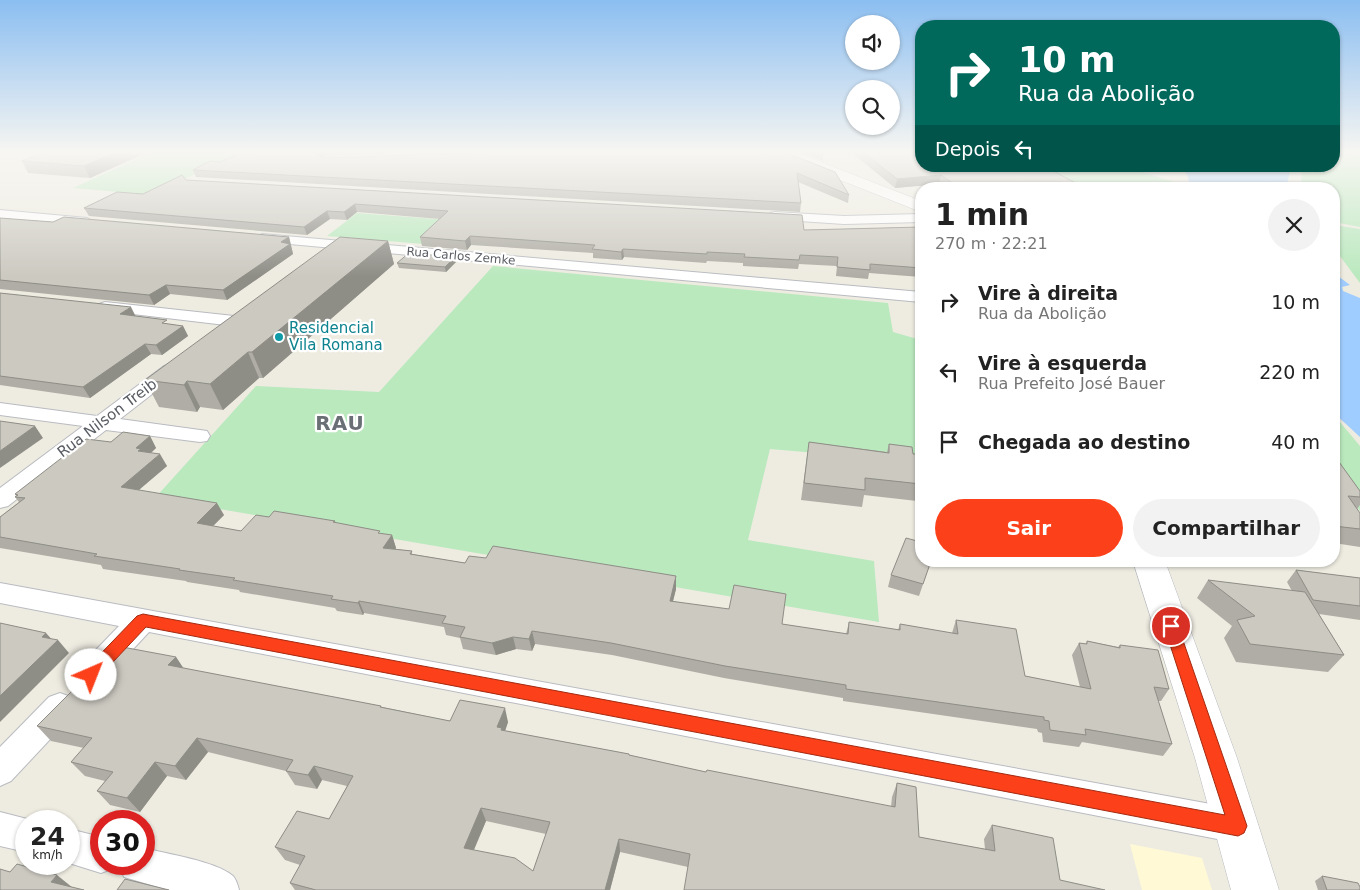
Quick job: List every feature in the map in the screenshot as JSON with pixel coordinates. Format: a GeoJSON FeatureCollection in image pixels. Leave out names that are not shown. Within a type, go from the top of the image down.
{"type":"FeatureCollection","features":[{"type":"Feature","properties":{"kind":"street"},"geometry":{"type":"LineString","coordinates":[[887,194],[915,205]]}},
{"type":"Feature","properties":{"kind":"street"},"geometry":{"type":"LineString","coordinates":[[0,214],[98,223]]}},
{"type":"Feature","properties":{"kind":"street"},"geometry":{"type":"LineString","coordinates":[[765,215],[844,220],[915,218]]}},
{"type":"Feature","properties":{"kind":"street","name":"Rua Carlos Zemke"},"geometry":{"type":"LineString","coordinates":[[245,236],[915,296]]}},
{"type":"Feature","properties":{"kind":"street"},"geometry":{"type":"LineString","coordinates":[[310,262],[333,244]]}},
{"type":"Feature","properties":{"kind":"street"},"geometry":{"type":"LineString","coordinates":[[87,305],[234,320]]}},
{"type":"Feature","properties":{"kind":"street"},"geometry":{"type":"LineString","coordinates":[[211,339],[250,309]]}},
{"type":"Feature","properties":{"kind":"street","name":"Rua Nilson Treib"},"geometry":{"type":"LineString","coordinates":[[0,500],[188,357]]}},
{"type":"Feature","properties":{"kind":"street"},"geometry":{"type":"LineString","coordinates":[[0,409],[200,436]]}},
{"type":"Feature","properties":{"kind":"street"},"geometry":{"type":"LineString","coordinates":[[1151,567],[1238,826],[1255,890]]}},
{"type":"Feature","properties":{"kind":"street"},"geometry":{"type":"LineString","coordinates":[[0,593],[1238,826]]}},
{"type":"Feature","properties":{"kind":"street"},"geometry":{"type":"LineString","coordinates":[[0,770],[143,620]]}},
{"type":"Feature","properties":{"kind":"street"},"geometry":{"type":"LineString","coordinates":[[0,829],[15,833]]}},
{"type":"Feature","properties":{"kind":"street"},"geometry":{"type":"LineString","coordinates":[[155,868],[210,882],[221,890]]}},
{"type":"Feature","properties":{"kind":"shaded area"},"geometry":{"type":"Polygon","coordinates":[[[1130,844],[1202,858],[1212,890],[1142,890],[1130,844]]]}},
{"type":"Feature","properties":{"kind":"green space"},"geometry":{"type":"Polygon","coordinates":[[[1340,194],[1360,194],[1360,227],[1340,223],[1340,194]]]}},
{"type":"Feature","properties":{"kind":"green space"},"geometry":{"type":"Polygon","coordinates":[[[357,213],[449,220],[424,244],[327,236],[357,213]]]}},
{"type":"Feature","properties":{"kind":"green space"},"geometry":{"type":"Polygon","coordinates":[[[1340,226],[1360,229],[1360,283],[1340,256],[1340,226]]]}},
{"type":"Feature","properties":{"kind":"green space"},"geometry":{"type":"Polygon","coordinates":[[[493,266],[888,303],[893,332],[915,338],[915,461],[770,449],[748,540],[874,561],[879,622],[155,498],[256,386],[379,392],[493,266]]]}},
{"type":"Feature","properties":{"kind":"green space"},"geometry":{"type":"Polygon","coordinates":[[[1340,422],[1360,446],[1360,511],[1340,486],[1340,422]]]}},
{"type":"Feature","properties":{"kind":"water"},"geometry":{"type":"Polygon","coordinates":[[[1340,278],[1350,285],[1342,287],[1343,291],[1360,298],[1360,437],[1340,419],[1340,278]]]}},
{"type":"Feature","properties":{"kind":"building"},"geometry":{"type":"Polygon","coordinates":[[[114,194],[424,194],[802,215],[804,230],[915,227],[915,268],[870,264],[870,270],[837,267],[838,257],[800,255],[799,260],[744,257],[745,254],[707,252],[707,254],[623,249],[621,252],[592,249],[595,245],[470,236],[465,241],[420,237],[448,211],[355,204],[344,212],[327,211],[304,227],[84,208],[114,194]]]}},
{"type":"Feature","properties":{"kind":"building"},"geometry":{"type":"Polygon","coordinates":[[[627,194],[800,194],[801,203],[627,194]]]}},
{"type":"Feature","properties":{"kind":"building"},"geometry":{"type":"Polygon","coordinates":[[[64,217],[289,237],[281,242],[290,244],[223,290],[166,285],[149,295],[0,280],[0,218],[53,222],[64,217]]]}},
{"type":"Feature","properties":{"kind":"building"},"geometry":{"type":"Polygon","coordinates":[[[340,237],[388,241],[210,384],[187,381],[184,385],[145,380],[340,237]]]}},
{"type":"Feature","properties":{"kind":"building"},"geometry":{"type":"Polygon","coordinates":[[[409,253],[455,257],[445,267],[397,263],[409,253]]]}},
{"type":"Feature","properties":{"kind":"building"},"geometry":{"type":"Polygon","coordinates":[[[0,293],[131,307],[120,314],[167,320],[162,323],[183,326],[156,345],[145,344],[83,387],[0,376],[0,293]]]}},
{"type":"Feature","properties":{"kind":"building"},"geometry":{"type":"Polygon","coordinates":[[[0,421],[35,426],[0,451],[0,421]]]}},
{"type":"Feature","properties":{"kind":"building"},"geometry":{"type":"Polygon","coordinates":[[[123,432],[150,436],[136,448],[141,449],[138,451],[160,454],[121,487],[217,503],[197,523],[241,531],[256,515],[269,517],[274,511],[380,531],[378,533],[392,535],[383,548],[412,551],[410,554],[465,563],[469,556],[486,558],[493,546],[676,576],[670,601],[729,609],[734,585],[786,594],[782,624],[848,634],[849,622],[900,630],[900,624],[958,634],[956,620],[1016,629],[1025,676],[1091,689],[1079,643],[1087,644],[1087,641],[1120,648],[1120,645],[1158,650],[1169,689],[1154,687],[1172,744],[1085,729],[1086,735],[1050,730],[1049,721],[1044,720],[1044,717],[846,689],[846,685],[725,666],[611,643],[532,631],[529,639],[513,637],[492,643],[460,637],[465,627],[442,623],[446,616],[359,601],[358,603],[331,599],[333,596],[233,580],[235,578],[94,556],[97,554],[0,537],[0,517],[25,498],[15,497],[18,495],[15,494],[86,439],[111,442],[123,432]]]}},
{"type":"Feature","properties":{"kind":"building"},"geometry":{"type":"Polygon","coordinates":[[[809,442],[889,453],[889,444],[912,447],[913,454],[915,454],[915,483],[865,478],[865,490],[804,483],[809,442]]]}},
{"type":"Feature","properties":{"kind":"building"},"geometry":{"type":"Polygon","coordinates":[[[1340,463],[1360,491],[1360,497],[1348,496],[1360,513],[1360,529],[1340,527],[1340,463]]]}},
{"type":"Feature","properties":{"kind":"building"},"geometry":{"type":"Polygon","coordinates":[[[906,538],[915,540],[915,567],[929,567],[923,584],[891,575],[906,538]]]}},
{"type":"Feature","properties":{"kind":"building"},"geometry":{"type":"Polygon","coordinates":[[[1296,570],[1360,578],[1360,606],[1313,600],[1296,570]]]}},
{"type":"Feature","properties":{"kind":"building"},"geometry":{"type":"Polygon","coordinates":[[[1208,580],[1305,592],[1344,655],[1250,644],[1237,620],[1255,616],[1208,580]]]}},
{"type":"Feature","properties":{"kind":"building"},"geometry":{"type":"Polygon","coordinates":[[[0,623],[46,633],[42,637],[58,640],[0,696],[0,623]]]}},
{"type":"Feature","properties":{"kind":"building"},"geometry":{"type":"Polygon","coordinates":[[[117,646],[176,657],[168,665],[450,721],[460,700],[505,708],[497,727],[502,728],[501,730],[629,754],[706,772],[707,770],[895,807],[897,783],[916,787],[919,837],[995,851],[992,825],[1053,838],[1060,880],[1105,890],[684,890],[690,854],[619,839],[605,890],[316,890],[290,883],[305,856],[275,847],[297,811],[329,819],[353,776],[314,766],[308,775],[286,771],[293,760],[197,738],[175,766],[155,762],[127,798],[97,791],[113,772],[71,762],[92,738],[37,726],[117,646]],[[481,808],[464,848],[515,858],[533,871],[550,822],[481,808]]]}},
{"type":"Feature","properties":{"kind":"building"},"geometry":{"type":"Polygon","coordinates":[[[15,866],[15,875],[57,875],[51,882],[84,890],[0,890],[0,869],[10,872],[15,866]]]}},
{"type":"Feature","properties":{"kind":"building"},"geometry":{"type":"Polygon","coordinates":[[[1322,876],[1358,883],[1360,890],[1327,890],[1322,876]]]}},
{"type":"Feature","properties":{"kind":"building"},"geometry":{"type":"Polygon","coordinates":[[[125,879],[169,890],[117,890],[125,879]]]}},
{"type":"Feature","properties":{"kind":"place","name":"Residencial Vila Romana"},"geometry":{"type":"Point","coordinates":[279,337]}},
{"type":"Feature","properties":{"kind":"district","name":"RAU"},"geometry":{"type":"Point","coordinates":[340,423]}},
{"type":"Feature","properties":{"kind":"route"},"geometry":{"type":"LineString","coordinates":[[91,675],[143,620],[1238,826],[1171,626]]}}]}
